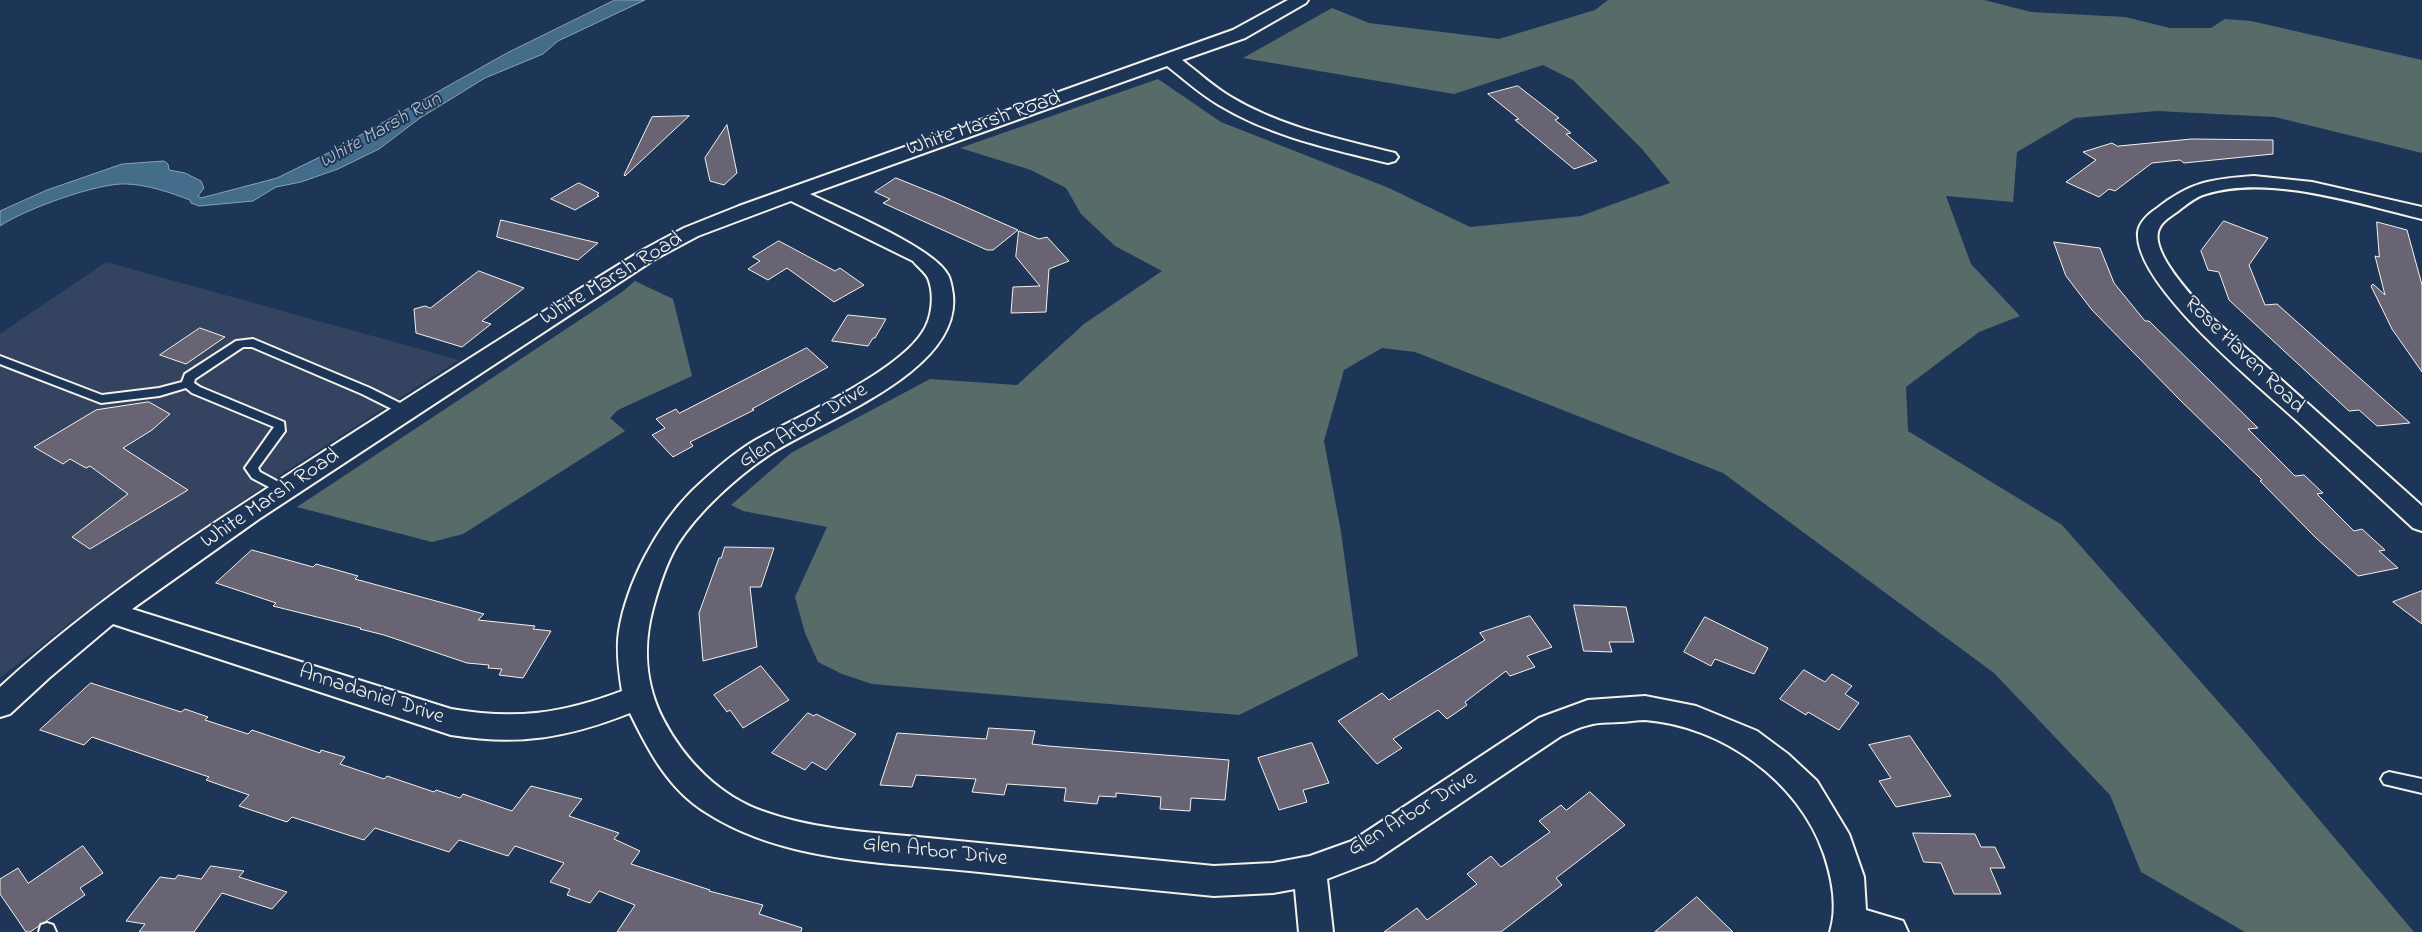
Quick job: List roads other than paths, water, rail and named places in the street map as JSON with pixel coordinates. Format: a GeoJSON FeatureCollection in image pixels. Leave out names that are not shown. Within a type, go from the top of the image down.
{"type":"FeatureCollection","features":[{"type":"Feature","properties":{"kind":"street","name":"White Marsh Road"},"geometry":{"type":"LineString","coordinates":[[0,705],[50,660],[156,577],[284,490],[648,255],[691,232],[915,149],[1171,60],[1239,34],[1300,0]]}},
{"type":"Feature","properties":{"kind":"street"},"geometry":{"type":"LineString","coordinates":[[1171,60],[1225,101],[1266,121],[1327,141],[1388,156]]}},
{"type":"Feature","properties":{"kind":"street","name":"Rose Haven Road"},"geometry":{"type":"LineString","coordinates":[[2422,213],[2366,198],[2296,186],[2259,183],[2229,184],[2201,189],[2186,196],[2157,217],[2148,230],[2150,249],[2160,267],[2177,292],[2202,321],[2422,521]]}},
{"type":"Feature","properties":{"kind":"street","name":"Glen Arbor Drive"},"geometry":{"type":"LineString","coordinates":[[794,194],[920,256],[938,276],[942,296],[942,318],[931,338],[907,362],[878,383],[760,449],[700,499],[667,539],[648,580],[633,631],[633,665],[637,698],[659,741],[684,777],[717,803],[758,825],[835,844],[1214,881],[1273,878],[1310,871],[1362,851],[1405,826],[1550,727],[1588,712],[1645,708],[1696,718],[1746,740],[1776,763],[1806,791],[1832,834],[1848,877],[1849,927]]}},
{"type":"Feature","properties":{"kind":"street","name":"Annadaniel Drive"},"geometry":{"type":"LineString","coordinates":[[109,612],[451,722],[490,729],[532,728],[566,723],[637,698]]}},
{"type":"Feature","properties":{"kind":"street"},"geometry":{"type":"LineString","coordinates":[[1310,871],[1316,932]]}},
{"type":"Feature","properties":{"kind":"street"},"geometry":{"type":"LineString","coordinates":[[1849,927],[1891,932]]}},
{"type":"Feature","properties":{"kind":"lane"},"geometry":{"type":"LineString","coordinates":[[188,384],[189,377],[232,349],[240,344],[253,343],[366,391],[406,411]]}},
{"type":"Feature","properties":{"kind":"lane"},"geometry":{"type":"LineString","coordinates":[[0,360],[101,399],[159,392],[188,384]]}},
{"type":"Feature","properties":{"kind":"lane"},"geometry":{"type":"LineString","coordinates":[[188,384],[196,390],[280,424],[279,431],[251,468],[256,475],[284,490]]}},
{"type":"Feature","properties":{"kind":"lane"},"geometry":{"type":"LineString","coordinates":[[2388,780],[2422,786]]}},
{"type":"Feature","properties":{"kind":"water","name":"White Marsh Run"},"geometry":{"type":"Polygon","coordinates":[[[615,0],[645,0],[558,41],[543,54],[485,78],[420,118],[379,149],[338,169],[301,182],[276,187],[253,201],[199,206],[191,203],[190,200],[158,189],[127,184],[114,185],[99,187],[62,198],[26,212],[0,226],[0,211],[47,190],[122,164],[164,161],[168,164],[169,170],[185,173],[201,181],[204,188],[198,196],[201,198],[277,178],[332,151],[507,53],[615,0]]]}}]}
